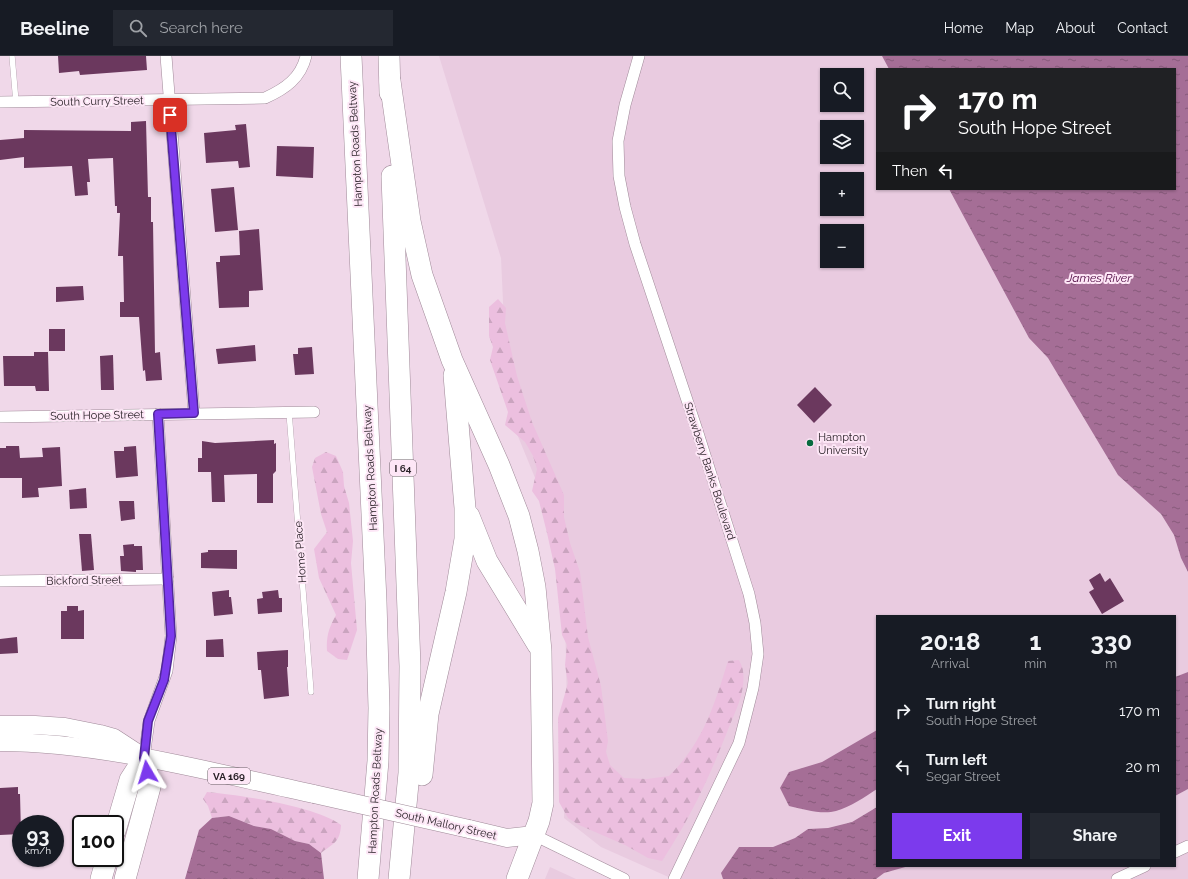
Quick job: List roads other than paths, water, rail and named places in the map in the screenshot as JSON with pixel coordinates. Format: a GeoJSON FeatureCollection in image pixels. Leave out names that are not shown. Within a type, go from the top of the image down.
{"type":"FeatureCollection","features":[{"type":"Feature","properties":{"kind":"highway","name":"Hampton Roads Beltway"},"geometry":{"type":"LineString","coordinates":[[351,56],[377,630],[379,708],[378,761],[368,879]]}},
{"type":"Feature","properties":{"kind":"highway","name":"I 64"},"geometry":{"type":"LineString","coordinates":[[389,56],[394,242],[410,666],[409,773],[399,879]]}},
{"type":"Feature","properties":{"kind":"highway"},"geometry":{"type":"LineString","coordinates":[[390,81],[417,255],[428,293],[452,360],[481,420],[519,516],[535,586],[541,651],[543,803],[534,835],[518,879]]}},
{"type":"Feature","properties":{"kind":"highway"},"geometry":{"type":"LineString","coordinates":[[411,879],[428,714],[463,562],[466,508],[452,360]]}},
{"type":"Feature","properties":{"kind":"highway"},"geometry":{"type":"LineString","coordinates":[[466,508],[487,560],[541,651]]}},
{"type":"Feature","properties":{"kind":"highway"},"geometry":{"type":"LineString","coordinates":[[356,879],[362,828],[367,701],[377,630]]}},
{"type":"Feature","properties":{"kind":"highway"},"geometry":{"type":"LineString","coordinates":[[120,815],[130,780],[144,758]]}},
{"type":"Feature","properties":{"kind":"highway"},"geometry":{"type":"LineString","coordinates":[[125,879],[150,787],[144,758]]}},
{"type":"Feature","properties":{"kind":"highway"},"geometry":{"type":"LineString","coordinates":[[101,879],[104,867]]}},
{"type":"Feature","properties":{"kind":"main road","name":"South Mallory Street"},"geometry":{"type":"LineString","coordinates":[[0,725],[65,727],[100,734],[114,738],[144,758]]}},
{"type":"Feature","properties":{"kind":"main road","name":"South Mallory Street"},"geometry":{"type":"LineString","coordinates":[[0,742],[40,743],[144,758],[314,794],[507,838],[534,835]]}},
{"type":"Feature","properties":{"kind":"street"},"geometry":{"type":"LineString","coordinates":[[166,56],[194,413]]}},
{"type":"Feature","properties":{"kind":"street","name":"South Curry Street"},"geometry":{"type":"LineString","coordinates":[[0,102],[265,98],[282,90],[299,75],[306,56]]}},
{"type":"Feature","properties":{"kind":"street","name":"Strawberry Banks Boulevard"},"geometry":{"type":"LineString","coordinates":[[639,56],[625,104],[618,141],[619,176],[625,207],[635,244],[697,430],[749,594],[755,623],[758,654],[753,688],[739,742],[674,879]]}},
{"type":"Feature","properties":{"kind":"street","name":"South Hope Street"},"geometry":{"type":"LineString","coordinates":[[0,417],[314,412]]}},
{"type":"Feature","properties":{"kind":"street"},"geometry":{"type":"LineString","coordinates":[[144,758],[148,721],[164,680],[170,653],[172,627],[158,414]]}},
{"type":"Feature","properties":{"kind":"street","name":"Bickford Street"},"geometry":{"type":"LineString","coordinates":[[0,581],[168,579]]}},
{"type":"Feature","properties":{"kind":"street"},"geometry":{"type":"LineString","coordinates":[[534,835],[624,879]]}},
{"type":"Feature","properties":{"kind":"street"},"geometry":{"type":"LineString","coordinates":[[1176,852],[1188,846]]}},
{"type":"Feature","properties":{"kind":"street"},"geometry":{"type":"LineString","coordinates":[[1116,879],[1143,867]]}},
{"type":"Feature","properties":{"kind":"lane"},"geometry":{"type":"LineString","coordinates":[[12,56],[16,102]]}},
{"type":"Feature","properties":{"kind":"lane","name":"Home Place"},"geometry":{"type":"LineString","coordinates":[[289,412],[311,692]]}},
{"type":"Feature","properties":{"kind":"water","name":"James River"},"geometry":{"type":"Polygon","coordinates":[[[882,56],[1188,56],[1188,572],[1181,558],[1174,535],[1161,514],[1118,475],[1048,358],[1029,338],[950,190],[1176,190],[1176,68],[888,68],[882,56]]]}},
{"type":"Feature","properties":{"kind":"water"},"geometry":{"type":"Polygon","coordinates":[[[1188,672],[1188,789],[1176,795],[1176,677],[1188,672]]]}},
{"type":"Feature","properties":{"kind":"water"},"geometry":{"type":"Polygon","coordinates":[[[876,731],[876,790],[852,804],[831,812],[812,811],[789,806],[780,788],[789,772],[822,762],[876,731]]]}},
{"type":"Feature","properties":{"kind":"water"},"geometry":{"type":"Polygon","coordinates":[[[876,808],[876,867],[905,867],[884,873],[876,879],[723,879],[721,873],[739,847],[773,847],[795,838],[808,829],[828,828],[852,822],[876,808]]]}},
{"type":"Feature","properties":{"kind":"water"},"geometry":{"type":"Polygon","coordinates":[[[229,816],[254,826],[271,829],[295,841],[309,844],[321,853],[324,879],[185,879],[199,830],[212,818],[229,816]]]}},
{"type":"Feature","properties":{"kind":"place","name":"Hampton University"},"geometry":{"type":"Point","coordinates":[810,443]}}]}
